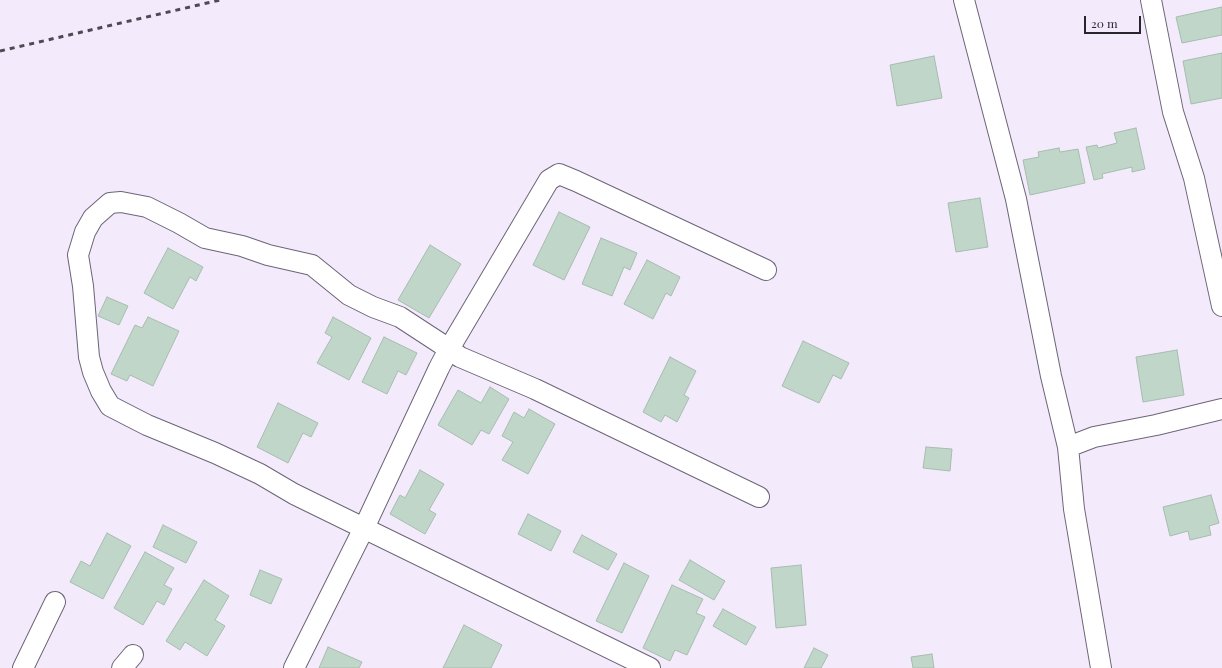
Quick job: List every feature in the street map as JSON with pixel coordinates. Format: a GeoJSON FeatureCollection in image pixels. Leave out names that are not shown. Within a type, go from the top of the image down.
{"type":"FeatureCollection","features":[{"type":"Feature","properties":{"kind":"street"},"geometry":{"type":"LineString","coordinates":[[964,0],[1016,199],[1051,376],[1068,447],[1074,509],[1101,668]]}},
{"type":"Feature","properties":{"kind":"street"},"geometry":{"type":"LineString","coordinates":[[1151,0],[1173,112],[1194,178],[1222,306]]}},
{"type":"Feature","properties":{"kind":"street"},"geometry":{"type":"LineString","coordinates":[[294,668],[364,528],[439,368],[549,180],[559,174],[576,180],[766,270]]}},
{"type":"Feature","properties":{"kind":"street"},"geometry":{"type":"LineString","coordinates":[[650,668],[294,494],[260,474],[215,453],[147,425],[110,406],[101,391],[93,372],[89,357],[83,286],[78,255],[85,232],[93,218],[110,204],[122,202],[147,207],[205,238],[242,246],[268,255],[312,266],[349,295],[400,318],[460,357],[535,388],[759,497]]}},
{"type":"Feature","properties":{"kind":"street"},"geometry":{"type":"LineString","coordinates":[[1068,447],[1094,437],[1222,409]]}},
{"type":"Feature","properties":{"kind":"street"},"geometry":{"type":"LineString","coordinates":[[23,668],[55,602]]}},
{"type":"Feature","properties":{"kind":"building"},"geometry":{"type":"Polygon","coordinates":[[[1222,7],[1222,35],[1182,43],[1176,17],[1222,7]]]}},
{"type":"Feature","properties":{"kind":"building"},"geometry":{"type":"Polygon","coordinates":[[[1222,53],[1222,98],[1191,104],[1183,61],[1222,53]]]}},
{"type":"Feature","properties":{"kind":"building"},"geometry":{"type":"Polygon","coordinates":[[[934,56],[942,98],[897,106],[890,65],[934,56]]]}},
{"type":"Feature","properties":{"kind":"building"},"geometry":{"type":"Polygon","coordinates":[[[1136,128],[1145,169],[1132,172],[1132,167],[1102,174],[1103,178],[1094,180],[1086,147],[1097,145],[1098,148],[1117,143],[1114,133],[1136,128]]]}},
{"type":"Feature","properties":{"kind":"building"},"geometry":{"type":"Polygon","coordinates":[[[1059,148],[1060,152],[1078,149],[1085,183],[1030,195],[1023,160],[1039,157],[1038,152],[1059,148]]]}},
{"type":"Feature","properties":{"kind":"building"},"geometry":{"type":"Polygon","coordinates":[[[980,198],[988,247],[956,252],[948,203],[980,198]]]}},
{"type":"Feature","properties":{"kind":"building"},"geometry":{"type":"Polygon","coordinates":[[[559,212],[590,227],[564,280],[533,265],[559,212]]]}},
{"type":"Feature","properties":{"kind":"building"},"geometry":{"type":"Polygon","coordinates":[[[601,238],[637,253],[630,270],[624,267],[612,296],[582,284],[601,238]]]}},
{"type":"Feature","properties":{"kind":"building"},"geometry":{"type":"Polygon","coordinates":[[[430,245],[461,264],[429,318],[398,300],[430,245]]]}},
{"type":"Feature","properties":{"kind":"building"},"geometry":{"type":"Polygon","coordinates":[[[168,248],[203,267],[196,281],[190,277],[173,309],[144,293],[168,248]]]}},
{"type":"Feature","properties":{"kind":"building"},"geometry":{"type":"Polygon","coordinates":[[[647,260],[680,277],[671,296],[666,293],[653,319],[624,304],[647,260]]]}},
{"type":"Feature","properties":{"kind":"building"},"geometry":{"type":"Polygon","coordinates":[[[107,297],[128,306],[119,325],[98,316],[107,297]]]}},
{"type":"Feature","properties":{"kind":"building"},"geometry":{"type":"Polygon","coordinates":[[[148,317],[179,331],[153,386],[130,375],[127,381],[111,374],[135,325],[142,328],[148,317]]]}},
{"type":"Feature","properties":{"kind":"building"},"geometry":{"type":"Polygon","coordinates":[[[333,317],[371,338],[349,380],[317,363],[332,337],[325,333],[333,317]]]}},
{"type":"Feature","properties":{"kind":"building"},"geometry":{"type":"Polygon","coordinates":[[[384,337],[417,353],[406,375],[398,371],[387,394],[362,382],[384,337]]]}},
{"type":"Feature","properties":{"kind":"building"},"geometry":{"type":"Polygon","coordinates":[[[803,341],[849,363],[841,379],[833,375],[819,403],[782,386],[803,341]]]}},
{"type":"Feature","properties":{"kind":"building"},"geometry":{"type":"Polygon","coordinates":[[[1177,350],[1184,395],[1143,402],[1136,357],[1177,350]]]}},
{"type":"Feature","properties":{"kind":"building"},"geometry":{"type":"Polygon","coordinates":[[[670,357],[696,371],[684,395],[689,398],[677,422],[665,415],[661,422],[643,412],[670,357]]]}},
{"type":"Feature","properties":{"kind":"building"},"geometry":{"type":"Polygon","coordinates":[[[490,387],[509,399],[489,434],[481,430],[472,445],[438,425],[458,390],[481,403],[490,387]]]}},
{"type":"Feature","properties":{"kind":"building"},"geometry":{"type":"Polygon","coordinates":[[[278,403],[318,423],[311,437],[303,433],[288,463],[257,447],[278,403]]]}},
{"type":"Feature","properties":{"kind":"building"},"geometry":{"type":"Polygon","coordinates":[[[529,409],[555,424],[528,474],[502,460],[513,442],[502,436],[514,412],[524,418],[529,409]]]}},
{"type":"Feature","properties":{"kind":"building"},"geometry":{"type":"Polygon","coordinates":[[[926,447],[952,449],[950,471],[923,468],[926,447]]]}},
{"type":"Feature","properties":{"kind":"building"},"geometry":{"type":"Polygon","coordinates":[[[420,470],[444,484],[429,510],[436,514],[425,534],[390,514],[400,495],[405,498],[420,470]]]}},
{"type":"Feature","properties":{"kind":"building"},"geometry":{"type":"Polygon","coordinates":[[[1211,495],[1219,523],[1209,526],[1211,535],[1190,540],[1188,531],[1170,536],[1163,507],[1211,495]]]}},
{"type":"Feature","properties":{"kind":"building"},"geometry":{"type":"Polygon","coordinates":[[[528,514],[561,531],[551,551],[518,534],[528,514]]]}},
{"type":"Feature","properties":{"kind":"building"},"geometry":{"type":"Polygon","coordinates":[[[163,525],[197,542],[186,563],[153,547],[163,525]]]}},
{"type":"Feature","properties":{"kind":"building"},"geometry":{"type":"Polygon","coordinates":[[[107,533],[131,546],[103,599],[70,582],[81,561],[90,566],[107,533]]]}},
{"type":"Feature","properties":{"kind":"building"},"geometry":{"type":"Polygon","coordinates":[[[582,535],[617,554],[608,570],[573,552],[582,535]]]}},
{"type":"Feature","properties":{"kind":"building"},"geometry":{"type":"Polygon","coordinates":[[[145,552],[174,568],[164,585],[172,589],[164,605],[157,601],[143,625],[114,608],[145,552]]]}},
{"type":"Feature","properties":{"kind":"building"},"geometry":{"type":"Polygon","coordinates":[[[690,560],[725,581],[714,600],[679,580],[690,560]]]}},
{"type":"Feature","properties":{"kind":"building"},"geometry":{"type":"Polygon","coordinates":[[[624,563],[649,576],[622,633],[596,621],[624,563]]]}},
{"type":"Feature","properties":{"kind":"building"},"geometry":{"type":"Polygon","coordinates":[[[801,565],[806,625],[776,628],[771,568],[801,565]]]}},
{"type":"Feature","properties":{"kind":"building"},"geometry":{"type":"Polygon","coordinates":[[[260,570],[282,579],[271,604],[250,595],[260,570]]]}},
{"type":"Feature","properties":{"kind":"building"},"geometry":{"type":"Polygon","coordinates":[[[204,580],[229,596],[215,620],[225,626],[207,656],[185,642],[180,650],[166,641],[204,580]]]}},
{"type":"Feature","properties":{"kind":"building"},"geometry":{"type":"Polygon","coordinates":[[[672,585],[703,599],[696,613],[705,617],[687,655],[675,650],[670,661],[643,648],[672,585]]]}},
{"type":"Feature","properties":{"kind":"building"},"geometry":{"type":"Polygon","coordinates":[[[723,609],[756,627],[746,645],[713,626],[723,609]]]}},
{"type":"Feature","properties":{"kind":"building"},"geometry":{"type":"Polygon","coordinates":[[[464,625],[502,645],[491,668],[443,668],[464,625]]]}},
{"type":"Feature","properties":{"kind":"building"},"geometry":{"type":"Polygon","coordinates":[[[328,647],[362,662],[359,668],[319,668],[328,647]]]}},
{"type":"Feature","properties":{"kind":"building"},"geometry":{"type":"Polygon","coordinates":[[[814,648],[828,655],[821,668],[804,668],[814,648]]]}},
{"type":"Feature","properties":{"kind":"building"},"geometry":{"type":"Polygon","coordinates":[[[932,654],[934,668],[913,668],[911,657],[932,654]]]}},
{"type":"Feature","properties":{"kind":"railway"},"geometry":{"type":"LineString","coordinates":[[0,51],[220,0]]}}]}
